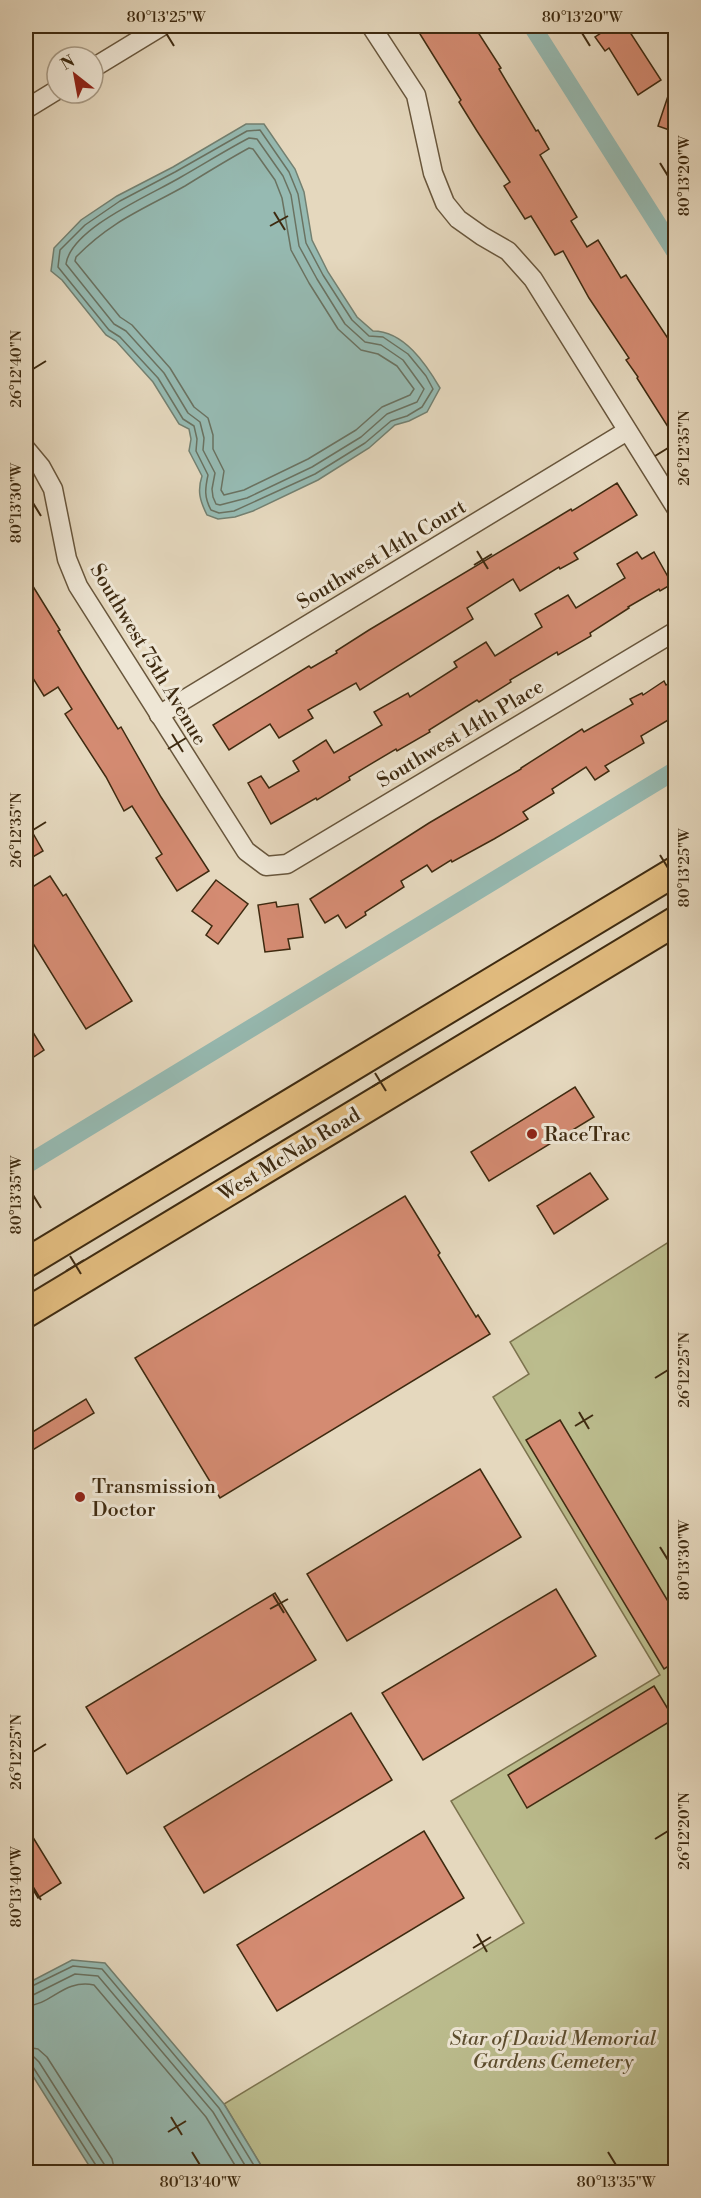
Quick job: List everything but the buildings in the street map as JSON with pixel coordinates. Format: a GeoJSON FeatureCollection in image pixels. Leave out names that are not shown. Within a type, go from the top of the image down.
{"type":"FeatureCollection","features":[{"type":"Feature","properties":{"kind":"main road"},"geometry":{"type":"LineString","coordinates":[[26,1263],[675,871]]}},
{"type":"Feature","properties":{"kind":"main road","name":"West McNab Road"},"geometry":{"type":"LineString","coordinates":[[26,1313],[675,921]]}},
{"type":"Feature","properties":{"kind":"street"},"geometry":{"type":"LineString","coordinates":[[105,61],[162,26]]}},
{"type":"Feature","properties":{"kind":"street"},"geometry":{"type":"LineString","coordinates":[[371,26],[416,95],[433,173],[445,203],[458,219],[508,251],[533,279],[675,508]]}},
{"type":"Feature","properties":{"kind":"street"},"geometry":{"type":"LineString","coordinates":[[26,109],[45,97]]}},
{"type":"Feature","properties":{"kind":"street","name":"Southwest 14th Court"},"geometry":{"type":"LineString","coordinates":[[159,714],[627,431]]}},
{"type":"Feature","properties":{"kind":"street","name":"Southwest 75th Avenue"},"geometry":{"type":"LineString","coordinates":[[26,449],[41,467],[53,489],[67,559],[78,586],[246,851],[266,866]]}},
{"type":"Feature","properties":{"kind":"street","name":"Southwest 14th Place"},"geometry":{"type":"LineString","coordinates":[[266,866],[287,864],[675,631]]}},
{"type":"Feature","properties":{"kind":"green space","name":"Star of David Memorial Gardens Cemetery"},"geometry":{"type":"Polygon","coordinates":[[[675,1238],[675,2172],[265,2172],[224,2104],[524,1923],[451,1801],[660,1675],[493,1397],[529,1374],[510,1342],[675,1238]]]}},
{"type":"Feature","properties":{"kind":"water"},"geometry":{"type":"Polygon","coordinates":[[[246,124],[264,124],[295,169],[304,192],[312,240],[328,272],[357,317],[373,331],[384,332],[395,337],[413,350],[440,388],[427,412],[395,425],[369,448],[318,480],[253,511],[235,517],[218,519],[207,515],[201,500],[202,476],[189,451],[191,439],[189,429],[179,424],[153,382],[116,341],[106,335],[62,280],[51,271],[54,248],[81,220],[117,196],[173,167],[246,124]]]}},
{"type":"Feature","properties":{"kind":"water"},"geometry":{"type":"Polygon","coordinates":[[[72,1960],[105,1963],[224,2104],[265,2172],[93,2172],[26,2065],[26,1984],[72,1960]]]}},
{"type":"Feature","properties":{"kind":"waterway"},"geometry":{"type":"LineString","coordinates":[[532,26],[676,253]]}},
{"type":"Feature","properties":{"kind":"waterway"},"geometry":{"type":"LineString","coordinates":[[26,1165],[676,770]]}},
{"type":"Feature","properties":{"kind":"place","name":"RaceTrac"},"geometry":{"type":"Point","coordinates":[532,1134]}},
{"type":"Feature","properties":{"kind":"place","name":"Transmission Doctor"},"geometry":{"type":"Point","coordinates":[80,1497]}}]}
